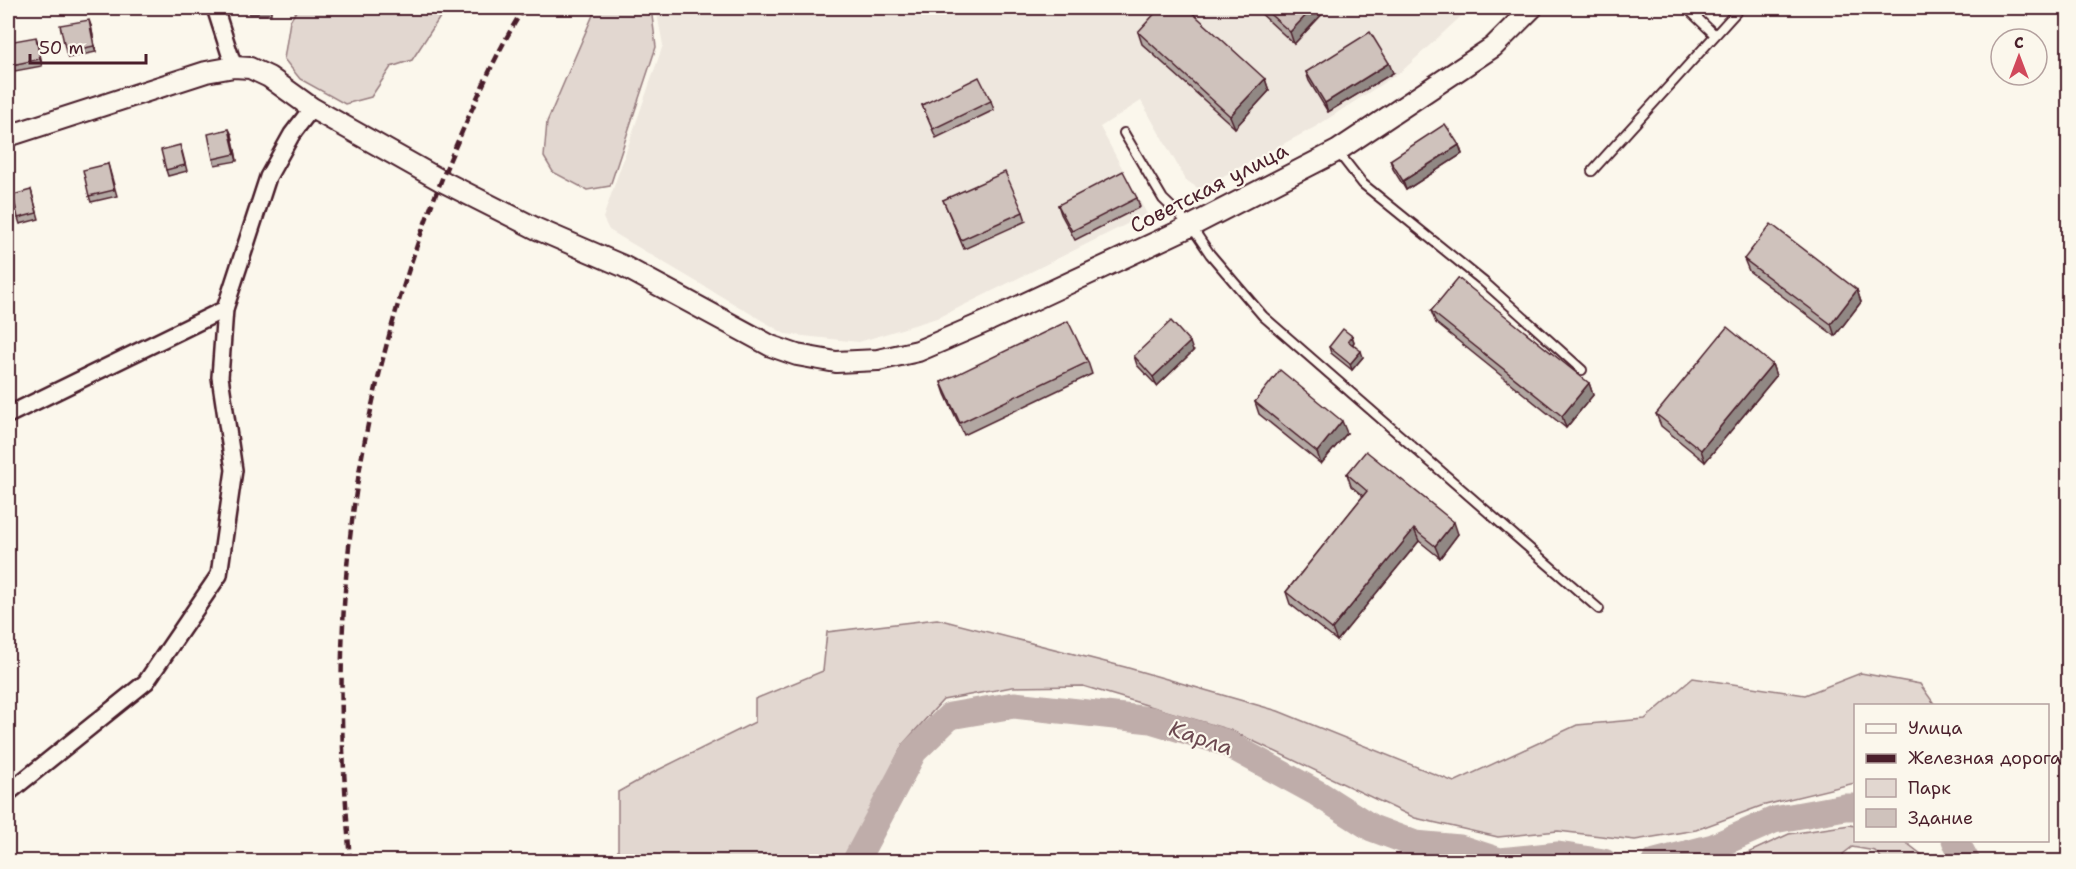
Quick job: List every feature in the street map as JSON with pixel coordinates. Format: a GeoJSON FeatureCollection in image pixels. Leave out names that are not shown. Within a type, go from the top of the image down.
{"type":"FeatureCollection","features":[{"type":"Feature","properties":{"kind":"street"},"geometry":{"type":"LineString","coordinates":[[8,136],[206,72],[234,67],[215,8]]}},
{"type":"Feature","properties":{"kind":"street","name":"Советская улица"},"geometry":{"type":"LineString","coordinates":[[234,67],[250,68],[269,77],[312,108],[440,180],[537,229],[622,266],[771,346],[797,355],[836,362],[878,360],[929,347],[1191,226],[1337,151],[1493,46],[1532,8]]}},
{"type":"Feature","properties":{"kind":"street"},"geometry":{"type":"LineString","coordinates":[[8,793],[146,682],[219,575],[234,470],[220,377],[225,309],[268,177],[292,134],[312,108]]}},
{"type":"Feature","properties":{"kind":"street"},"geometry":{"type":"LineString","coordinates":[[8,415],[225,309]]}},
{"type":"Feature","properties":{"kind":"lane"},"geometry":{"type":"LineString","coordinates":[[1687,8],[1715,35]]}},
{"type":"Feature","properties":{"kind":"lane"},"geometry":{"type":"LineString","coordinates":[[1592,171],[1740,8]]}},
{"type":"Feature","properties":{"kind":"lane"},"geometry":{"type":"LineString","coordinates":[[1124,133],[1163,199],[1191,226],[1210,254],[1263,316],[1599,609]]}},
{"type":"Feature","properties":{"kind":"lane"},"geometry":{"type":"LineString","coordinates":[[1337,151],[1363,184],[1484,282],[1582,370]]}},
{"type":"Feature","properties":{"kind":"shaded area"},"geometry":{"type":"Polygon","coordinates":[[[656,8],[1470,8],[1402,71],[1315,127],[1199,189],[1186,180],[1141,101],[1100,127],[1147,214],[940,317],[859,342],[785,334],[609,230],[603,218],[663,45],[656,8]]]}},
{"type":"Feature","properties":{"kind":"green space"},"geometry":{"type":"Polygon","coordinates":[[[298,8],[446,8],[412,60],[391,67],[371,97],[345,104],[300,79],[284,59],[290,21],[298,8]]]}},
{"type":"Feature","properties":{"kind":"green space"},"geometry":{"type":"Polygon","coordinates":[[[596,8],[651,8],[656,47],[610,186],[587,190],[553,172],[544,157],[547,122],[596,8]]]}},
{"type":"Feature","properties":{"kind":"green space"},"geometry":{"type":"Polygon","coordinates":[[[937,619],[1125,667],[1278,711],[1454,782],[1577,725],[1645,719],[1693,678],[1805,695],[1861,673],[1920,684],[1934,704],[1854,704],[1854,783],[1761,806],[1696,830],[1635,840],[1558,831],[1498,837],[1415,818],[1230,730],[1083,686],[1012,687],[943,700],[903,744],[846,861],[618,861],[618,792],[755,722],[755,699],[823,671],[827,632],[937,619]]]}},
{"type":"Feature","properties":{"kind":"green space"},"geometry":{"type":"Polygon","coordinates":[[[1850,825],[1854,826],[1854,842],[1905,842],[1930,861],[1884,861],[1875,851],[1852,847],[1843,854],[1845,861],[1722,861],[1737,858],[1789,834],[1850,825]]]}},
{"type":"Feature","properties":{"kind":"building"},"geometry":{"type":"Polygon","coordinates":[[[1160,8],[1187,8],[1265,79],[1230,116],[1138,32],[1160,8]]]}},
{"type":"Feature","properties":{"kind":"building"},"geometry":{"type":"Polygon","coordinates":[[[1263,8],[1313,8],[1290,32],[1263,8]]]}},
{"type":"Feature","properties":{"kind":"building"},"geometry":{"type":"Polygon","coordinates":[[[89,20],[94,46],[66,52],[60,25],[89,20]]]}},
{"type":"Feature","properties":{"kind":"building"},"geometry":{"type":"Polygon","coordinates":[[[1370,32],[1389,63],[1325,103],[1306,72],[1370,32]]]}},
{"type":"Feature","properties":{"kind":"building"},"geometry":{"type":"Polygon","coordinates":[[[36,37],[40,59],[12,65],[8,42],[36,37]]]}},
{"type":"Feature","properties":{"kind":"building"},"geometry":{"type":"Polygon","coordinates":[[[979,77],[991,101],[933,129],[922,105],[979,77]]]}},
{"type":"Feature","properties":{"kind":"building"},"geometry":{"type":"Polygon","coordinates":[[[1445,124],[1459,145],[1403,181],[1390,160],[1445,124]]]}},
{"type":"Feature","properties":{"kind":"building"},"geometry":{"type":"Polygon","coordinates":[[[229,129],[235,154],[213,159],[208,134],[229,129]]]}},
{"type":"Feature","properties":{"kind":"building"},"geometry":{"type":"Polygon","coordinates":[[[180,145],[185,165],[166,170],[161,150],[180,145]]]}},
{"type":"Feature","properties":{"kind":"building"},"geometry":{"type":"Polygon","coordinates":[[[108,164],[114,190],[89,196],[83,170],[108,164]]]}},
{"type":"Feature","properties":{"kind":"building"},"geometry":{"type":"Polygon","coordinates":[[[1123,171],[1137,198],[1072,231],[1058,205],[1123,171]]]}},
{"type":"Feature","properties":{"kind":"building"},"geometry":{"type":"Polygon","coordinates":[[[1005,172],[1023,212],[961,240],[943,200],[1005,172]]]}},
{"type":"Feature","properties":{"kind":"building"},"geometry":{"type":"Polygon","coordinates":[[[31,190],[37,213],[18,218],[13,195],[31,190]]]}},
{"type":"Feature","properties":{"kind":"building"},"geometry":{"type":"Polygon","coordinates":[[[1771,224],[1857,290],[1831,324],[1744,259],[1771,224]]]}},
{"type":"Feature","properties":{"kind":"building"},"geometry":{"type":"Polygon","coordinates":[[[1458,278],[1589,383],[1562,416],[1431,311],[1458,278]]]}},
{"type":"Feature","properties":{"kind":"building"},"geometry":{"type":"Polygon","coordinates":[[[1068,321],[1088,362],[960,423],[941,382],[1068,321]]]}},
{"type":"Feature","properties":{"kind":"building"},"geometry":{"type":"Polygon","coordinates":[[[1171,321],[1190,342],[1153,377],[1134,356],[1171,321]]]}},
{"type":"Feature","properties":{"kind":"building"},"geometry":{"type":"Polygon","coordinates":[[[1727,327],[1772,364],[1701,450],[1656,414],[1727,327]]]}},
{"type":"Feature","properties":{"kind":"building"},"geometry":{"type":"Polygon","coordinates":[[[1343,329],[1352,336],[1348,341],[1361,351],[1350,364],[1329,347],[1343,329]]]}},
{"type":"Feature","properties":{"kind":"building"},"geometry":{"type":"Polygon","coordinates":[[[1280,370],[1342,421],[1317,452],[1255,402],[1280,370]]]}},
{"type":"Feature","properties":{"kind":"building"},"geometry":{"type":"Polygon","coordinates":[[[1366,451],[1454,522],[1435,546],[1414,529],[1332,629],[1286,592],[1367,491],[1347,474],[1366,451]]]}},
{"type":"Feature","properties":{"kind":"waterway","name":"Карла"},"geometry":{"type":"LineString","coordinates":[[855,862],[914,751],[950,716],[1014,705],[1151,720],[1224,742],[1317,793],[1372,828],[1415,844],[1460,848],[1500,861],[1558,855],[1604,862]]}},
{"type":"Feature","properties":{"kind":"waterway","name":"Карла"},"geometry":{"type":"LineString","coordinates":[[1655,862],[1713,847],[1774,820],[1854,807]]}},
{"type":"Feature","properties":{"kind":"waterway","name":"Карла"},"geometry":{"type":"LineString","coordinates":[[1956,842],[1967,862]]}},
{"type":"Feature","properties":{"kind":"railway"},"geometry":{"type":"LineString","coordinates":[[350,862],[342,731],[342,653],[345,586],[362,453],[393,322],[435,195],[490,70],[524,8]]}}]}
